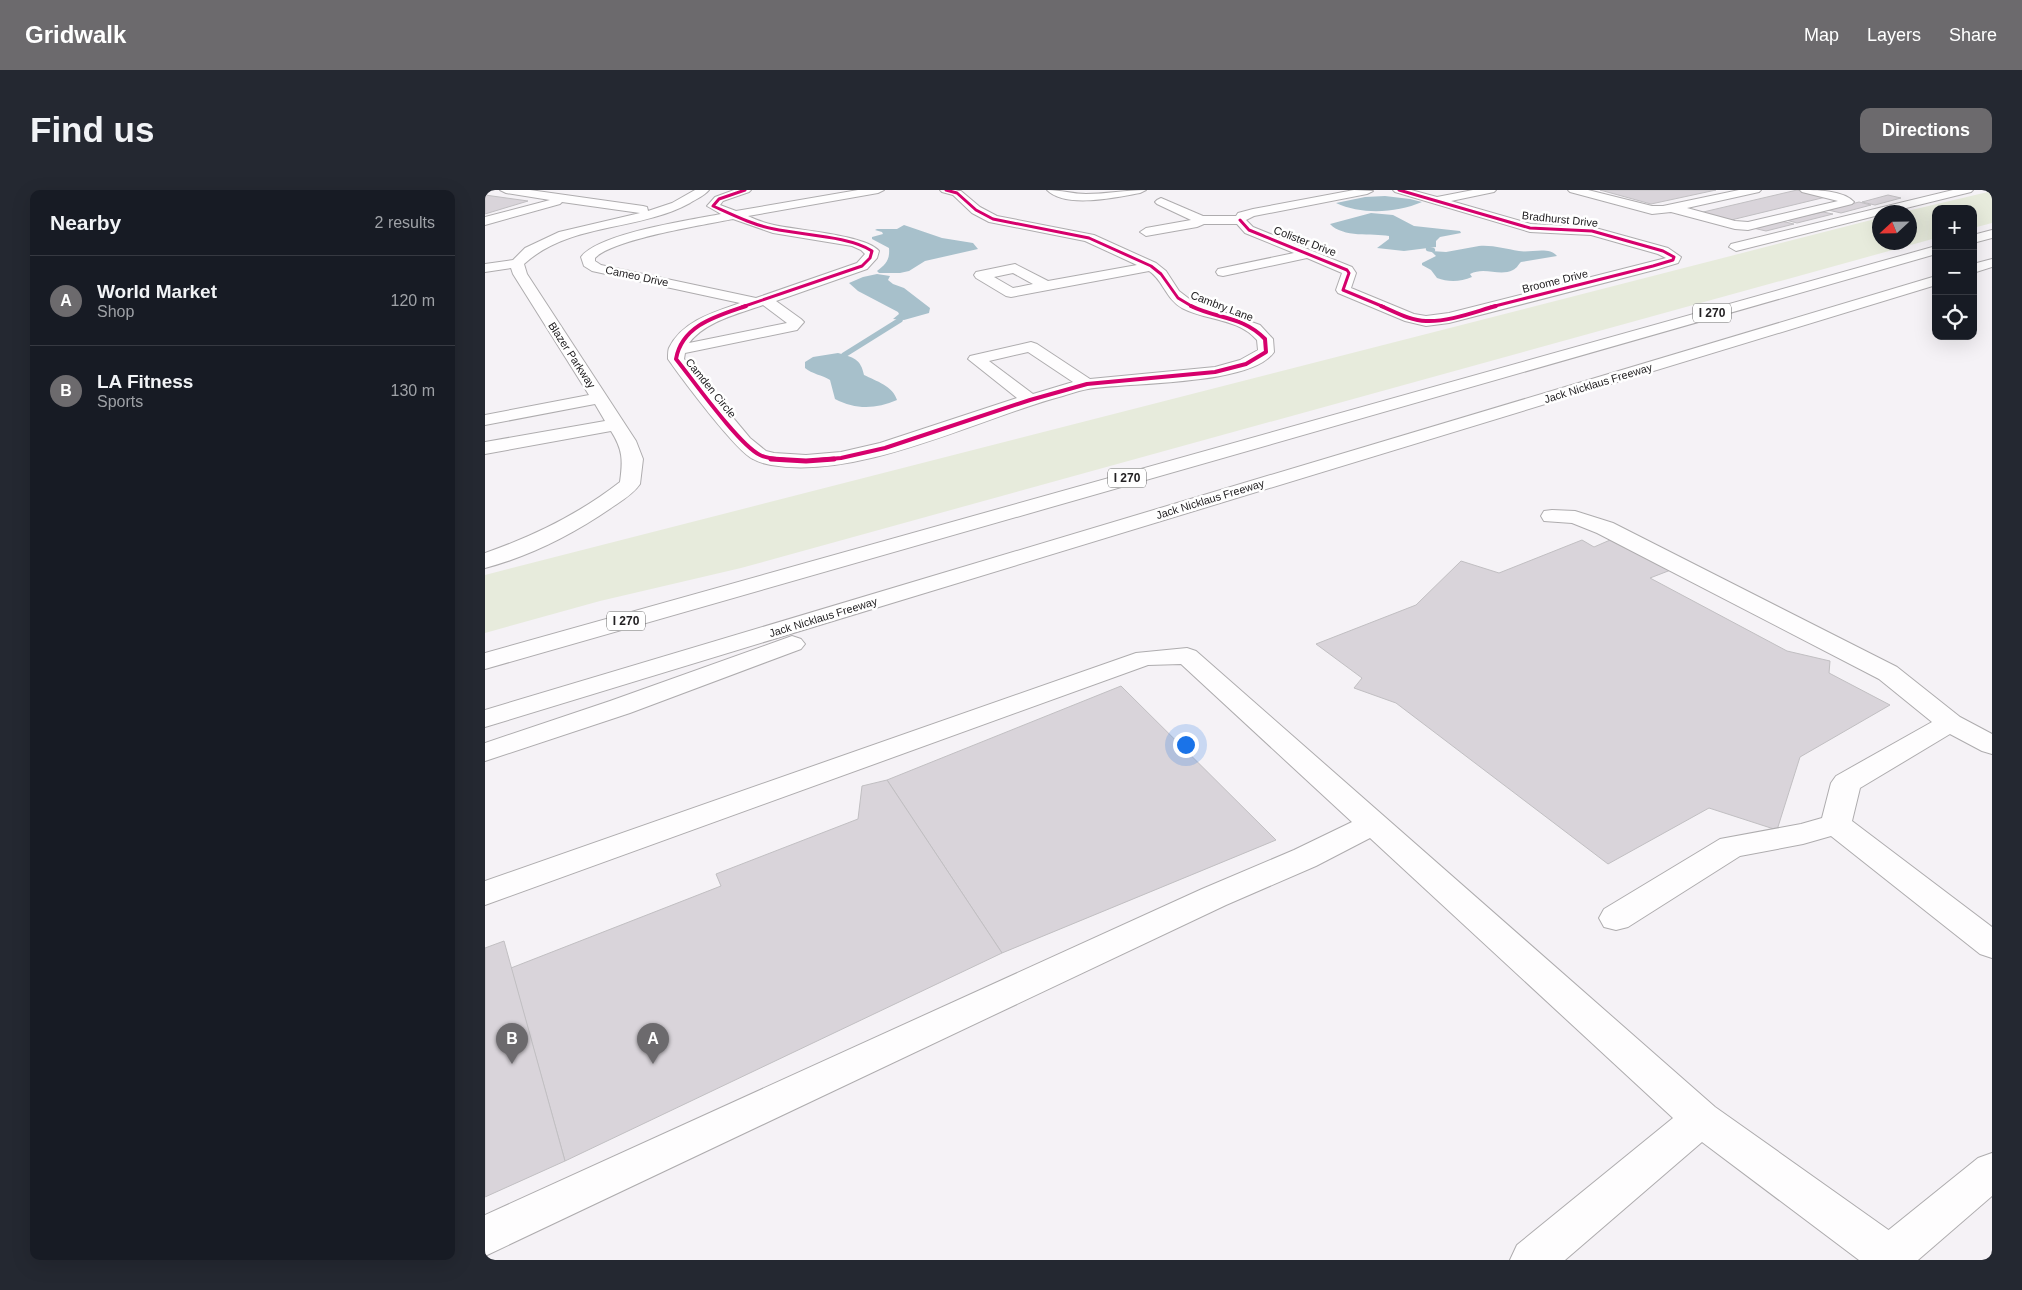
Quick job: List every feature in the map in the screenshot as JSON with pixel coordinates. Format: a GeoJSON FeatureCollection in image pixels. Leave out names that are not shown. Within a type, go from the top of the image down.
{"type":"FeatureCollection","features":[{"type":"Feature","properties":{"kind":"main road"},"geometry":{"type":"LineString","coordinates":[[507,190],[563,200],[659,212]]}},
{"type":"Feature","properties":{"kind":"main road"},"geometry":{"type":"LineString","coordinates":[[485,268],[517,263],[524,254],[561,237],[659,212],[678,205],[703,190]]}},
{"type":"Feature","properties":{"kind":"main road","name":"Camden Circle"},"geometry":{"type":"LineString","coordinates":[[745,190],[719,199],[714,202],[713,206],[773,230],[854,243],[871,251],[872,256],[862,266],[759,301],[702,323],[682,338],[677,350],[676,359],[743,442],[759,455],[772,459],[806,461],[857,456],[1030,400]]}},
{"type":"Feature","properties":{"kind":"main road"},"geometry":{"type":"LineString","coordinates":[[735,215],[878,190]]}},
{"type":"Feature","properties":{"kind":"main road","name":"Cambry Lane"},"geometry":{"type":"LineString","coordinates":[[946,190],[957,193],[972,206],[993,219],[1089,238],[1151,266],[1160,271],[1171,291],[1178,298],[1189,305],[1254,328],[1265,339],[1266,352],[1246,364],[1215,372],[1087,384],[1030,400]]}},
{"type":"Feature","properties":{"kind":"main road"},"geometry":{"type":"LineString","coordinates":[[1053,190],[1068,197],[1085,199],[1140,190]]}},
{"type":"Feature","properties":{"kind":"main road"},"geometry":{"type":"LineString","coordinates":[[1161,202],[1201,220],[1240,220],[1243,216],[1253,213],[1319,200],[1372,191],[1397,190]]}},
{"type":"Feature","properties":{"kind":"main road","name":"Bradhurst Drive"},"geometry":{"type":"LineString","coordinates":[[1397,190],[1530,228],[1592,231],[1663,251]]}},
{"type":"Feature","properties":{"kind":"main road"},"geometry":{"type":"LineString","coordinates":[[1437,200],[1490,190]]}},
{"type":"Feature","properties":{"kind":"main road"},"geometry":{"type":"LineString","coordinates":[[1574,190],[1641,208],[1667,209],[1735,225],[1748,226],[1852,201],[1806,190]]}},
{"type":"Feature","properties":{"kind":"main road"},"geometry":{"type":"LineString","coordinates":[[1667,209],[1755,190]]}},
{"type":"Feature","properties":{"kind":"main road"},"geometry":{"type":"LineString","coordinates":[[1736,247],[1967,190]]}},
{"type":"Feature","properties":{"kind":"main road"},"geometry":{"type":"LineString","coordinates":[[1295,192],[1319,200]]}},
{"type":"Feature","properties":{"kind":"main road"},"geometry":{"type":"LineString","coordinates":[[485,221],[563,200]]}},
{"type":"Feature","properties":{"kind":"main road"},"geometry":{"type":"LineString","coordinates":[[751,222],[781,217],[795,212],[796,208],[791,205]]}},
{"type":"Feature","properties":{"kind":"main road"},"geometry":{"type":"LineString","coordinates":[[972,206],[999,207]]}},
{"type":"Feature","properties":{"kind":"main road"},"geometry":{"type":"LineString","coordinates":[[1006,222],[1022,210]]}},
{"type":"Feature","properties":{"kind":"main road","name":"Cameo Drive"},"geometry":{"type":"LineString","coordinates":[[735,215],[622,240],[594,251],[588,258],[589,263],[597,268],[759,301]]}},
{"type":"Feature","properties":{"kind":"main road"},"geometry":{"type":"LineString","coordinates":[[1567,230],[1570,225],[1596,219]]}},
{"type":"Feature","properties":{"kind":"main road"},"geometry":{"type":"LineString","coordinates":[[1146,232],[1197,223],[1201,220]]}},
{"type":"Feature","properties":{"kind":"main road","name":"Colister Drive"},"geometry":{"type":"LineString","coordinates":[[1240,220],[1249,230],[1347,270],[1349,273],[1343,290],[1410,318],[1426,321]]}},
{"type":"Feature","properties":{"kind":"main road"},"geometry":{"type":"LineString","coordinates":[[1977,238],[1992,234]]}},
{"type":"Feature","properties":{"kind":"main road","name":"Broome Drive"},"geometry":{"type":"LineString","coordinates":[[1426,321],[1449,318],[1673,260],[1674,257],[1663,251]]}},
{"type":"Feature","properties":{"kind":"main road","name":"I 270"},"geometry":{"type":"LineString","coordinates":[[485,661],[1932,251]]}},
{"type":"Feature","properties":{"kind":"main road"},"geometry":{"type":"LineString","coordinates":[[1223,272],[1309,254]]}},
{"type":"Feature","properties":{"kind":"main road","name":"Blazer Parkway"},"geometry":{"type":"LineString","coordinates":[[485,561],[529,546],[576,524],[608,502],[630,484],[633,459],[627,441],[520,274],[517,263]]}},
{"type":"Feature","properties":{"kind":"main road"},"geometry":{"type":"LineString","coordinates":[[1977,268],[1992,263]]}},
{"type":"Feature","properties":{"kind":"main road"},"geometry":{"type":"LineString","coordinates":[[1046,286],[1151,266]]}},
{"type":"Feature","properties":{"kind":"main road","name":"Jack Nicklaus Freeway"},"geometry":{"type":"LineString","coordinates":[[485,719],[1932,281]]}},
{"type":"Feature","properties":{"kind":"main road"},"geometry":{"type":"LineString","coordinates":[[677,350],[776,331],[792,327],[796,322],[759,301]]}},
{"type":"Feature","properties":{"kind":"main road"},"geometry":{"type":"LineString","coordinates":[[1030,400],[976,360],[1031,347],[1087,384]]}},
{"type":"Feature","properties":{"kind":"main road"},"geometry":{"type":"LineString","coordinates":[[485,420],[600,398]]}},
{"type":"Feature","properties":{"kind":"main road"},"geometry":{"type":"LineString","coordinates":[[485,448],[615,424]]}},
{"type":"Feature","properties":{"kind":"main road"},"geometry":{"type":"LineString","coordinates":[[1552,516],[1575,517],[1605,528],[1888,673],[1950,723],[1992,745]]}},
{"type":"Feature","properties":{"kind":"main road"},"geometry":{"type":"LineString","coordinates":[[485,752],[620,707],[1065,544]]}},
{"type":"Feature","properties":{"kind":"main road"},"geometry":{"type":"LineString","coordinates":[[485,894],[1145,658],[1187,656],[1701,1119],[1887,1258],[1992,1171]]}},
{"type":"Feature","properties":{"kind":"main road"},"geometry":{"type":"LineString","coordinates":[[1836,824],[1846,783],[1950,723]]}},
{"type":"Feature","properties":{"kind":"main road"},"geometry":{"type":"LineString","coordinates":[[485,1236],[1196,906],[1305,858],[1372,824]]}},
{"type":"Feature","properties":{"kind":"main road"},"geometry":{"type":"LineString","coordinates":[[1616,918],[1731,847],[1803,834],[1836,824]]}},
{"type":"Feature","properties":{"kind":"main road"},"geometry":{"type":"LineString","coordinates":[[1836,824],[1992,945]]}},
{"type":"Feature","properties":{"kind":"main road"},"geometry":{"type":"LineString","coordinates":[[1532,1260],[1701,1119]]}},
{"type":"Feature","properties":{"kind":"shaded area"},"geometry":{"type":"Polygon","coordinates":[[[1992,191],[1992,223],[1977,227],[1977,205],[1933,205],[1992,191]]]}},
{"type":"Feature","properties":{"kind":"shaded area"},"geometry":{"type":"Polygon","coordinates":[[[1932,205],[1932,239],[1917,243],[1917,209],[1932,205]]]}},
{"type":"Feature","properties":{"kind":"shaded area"},"geometry":{"type":"Polygon","coordinates":[[[1872,220],[1872,250],[1893,250],[741,568],[600,601],[485,633],[485,575],[1872,220]]]}},
{"type":"Feature","properties":{"kind":"water"},"geometry":{"type":"Polygon","coordinates":[[[1385,196],[1422,202],[1412,206],[1379,211],[1346,207],[1336,203],[1365,197],[1385,196]]]}},
{"type":"Feature","properties":{"kind":"water"},"geometry":{"type":"Polygon","coordinates":[[[1371,213],[1393,215],[1414,226],[1460,231],[1461,233],[1440,237],[1436,241],[1436,247],[1404,251],[1377,248],[1389,239],[1389,236],[1350,233],[1330,224],[1371,213]]]}},
{"type":"Feature","properties":{"kind":"water"},"geometry":{"type":"Polygon","coordinates":[[[904,225],[942,238],[973,243],[978,249],[925,261],[909,271],[879,273],[877,271],[888,259],[889,248],[872,239],[872,237],[883,234],[875,230],[897,229],[904,225]]]}},
{"type":"Feature","properties":{"kind":"water"},"geometry":{"type":"Polygon","coordinates":[[[1479,246],[1524,251],[1549,251],[1557,256],[1521,262],[1508,272],[1481,271],[1470,274],[1472,277],[1454,281],[1437,278],[1431,270],[1422,265],[1422,263],[1436,256],[1431,251],[1446,252],[1479,246]]]}},
{"type":"Feature","properties":{"kind":"water"},"geometry":{"type":"Polygon","coordinates":[[[877,274],[890,276],[888,280],[893,284],[904,288],[930,308],[929,313],[904,320],[893,319],[899,314],[898,312],[858,291],[849,283],[877,274]]]}},
{"type":"Feature","properties":{"kind":"water"},"geometry":{"type":"Polygon","coordinates":[[[838,353],[858,362],[864,375],[892,391],[897,400],[874,407],[858,407],[835,399],[830,380],[805,368],[805,362],[813,357],[838,353]]]}},
{"type":"Feature","properties":{"kind":"building"},"geometry":{"type":"Polygon","coordinates":[[[1600,190],[1716,190],[1651,204],[1600,190]]]}},
{"type":"Feature","properties":{"kind":"building"},"geometry":{"type":"Polygon","coordinates":[[[1797,190],[1826,197],[1727,221],[1699,213],[1797,190]]]}},
{"type":"Feature","properties":{"kind":"building"},"geometry":{"type":"Polygon","coordinates":[[[485,195],[528,201],[485,214],[485,195]]]}},
{"type":"Feature","properties":{"kind":"building"},"geometry":{"type":"Polygon","coordinates":[[[1888,195],[1901,198],[1875,205],[1862,202],[1888,195]]]}},
{"type":"Feature","properties":{"kind":"building"},"geometry":{"type":"Polygon","coordinates":[[[1859,202],[1871,205],[1841,213],[1828,210],[1859,202]]]}},
{"type":"Feature","properties":{"kind":"building"},"geometry":{"type":"Polygon","coordinates":[[[1823,212],[1833,214],[1797,223],[1786,220],[1823,212]]]}},
{"type":"Feature","properties":{"kind":"building"},"geometry":{"type":"Polygon","coordinates":[[[1781,221],[1794,224],[1766,231],[1753,228],[1781,221]]]}},
{"type":"Feature","properties":{"kind":"building"},"geometry":{"type":"Polygon","coordinates":[[[1617,537],[1676,568],[1650,578],[1787,651],[1830,661],[1829,673],[1890,705],[1800,757],[1777,830],[1709,808],[1608,864],[1396,703],[1354,688],[1362,678],[1316,644],[1416,605],[1461,561],[1499,573],[1582,540],[1594,547],[1617,537]]]}},
{"type":"Feature","properties":{"kind":"building"},"geometry":{"type":"Polygon","coordinates":[[[1121,686],[1276,840],[1002,953],[887,780],[1121,686]]]}},
{"type":"Feature","properties":{"kind":"building"},"geometry":{"type":"Polygon","coordinates":[[[887,780],[1002,953],[565,1161],[511,968],[721,886],[716,874],[858,819],[862,786],[887,780]]]}},
{"type":"Feature","properties":{"kind":"building"},"geometry":{"type":"Polygon","coordinates":[[[504,941],[565,1161],[485,1197],[485,948],[504,941]]]}},
{"type":"Feature","properties":{"kind":"waterway"},"geometry":{"type":"LineString","coordinates":[[1428,249],[1433,250]]}},
{"type":"Feature","properties":{"kind":"waterway"},"geometry":{"type":"LineString","coordinates":[[844,355],[900,320]]}},
{"type":"Feature","properties":{"kind":"cycle path"},"geometry":{"type":"LineString","coordinates":[[745,190],[719,199],[713,206],[755,224],[773,229],[854,243],[872,251],[870,258],[862,266],[717,316],[690,332],[680,344],[676,359],[743,442],[759,455],[772,459],[806,461],[841,458],[885,448],[1030,400],[1087,384],[1215,372],[1246,364],[1266,352],[1265,339],[1254,328],[1245,323],[1205,312],[1186,304],[1174,294],[1161,274],[1151,266],[1089,238],[993,219],[976,210],[957,193],[946,190]]}},
{"type":"Feature","properties":{"kind":"cycle path"},"geometry":{"type":"LineString","coordinates":[[1240,220],[1249,230],[1347,270],[1349,273],[1343,290],[1410,318],[1426,321],[1449,318],[1653,266],[1673,260],[1674,257],[1663,251],[1592,231],[1530,228],[1399,190]]}},
{"type":"Feature","properties":{"kind":"place","name":"LA Fitness"},"geometry":{"type":"Point","coordinates":[512,1064]}},
{"type":"Feature","properties":{"kind":"place","name":"World Market"},"geometry":{"type":"Point","coordinates":[653,1064]}}]}
